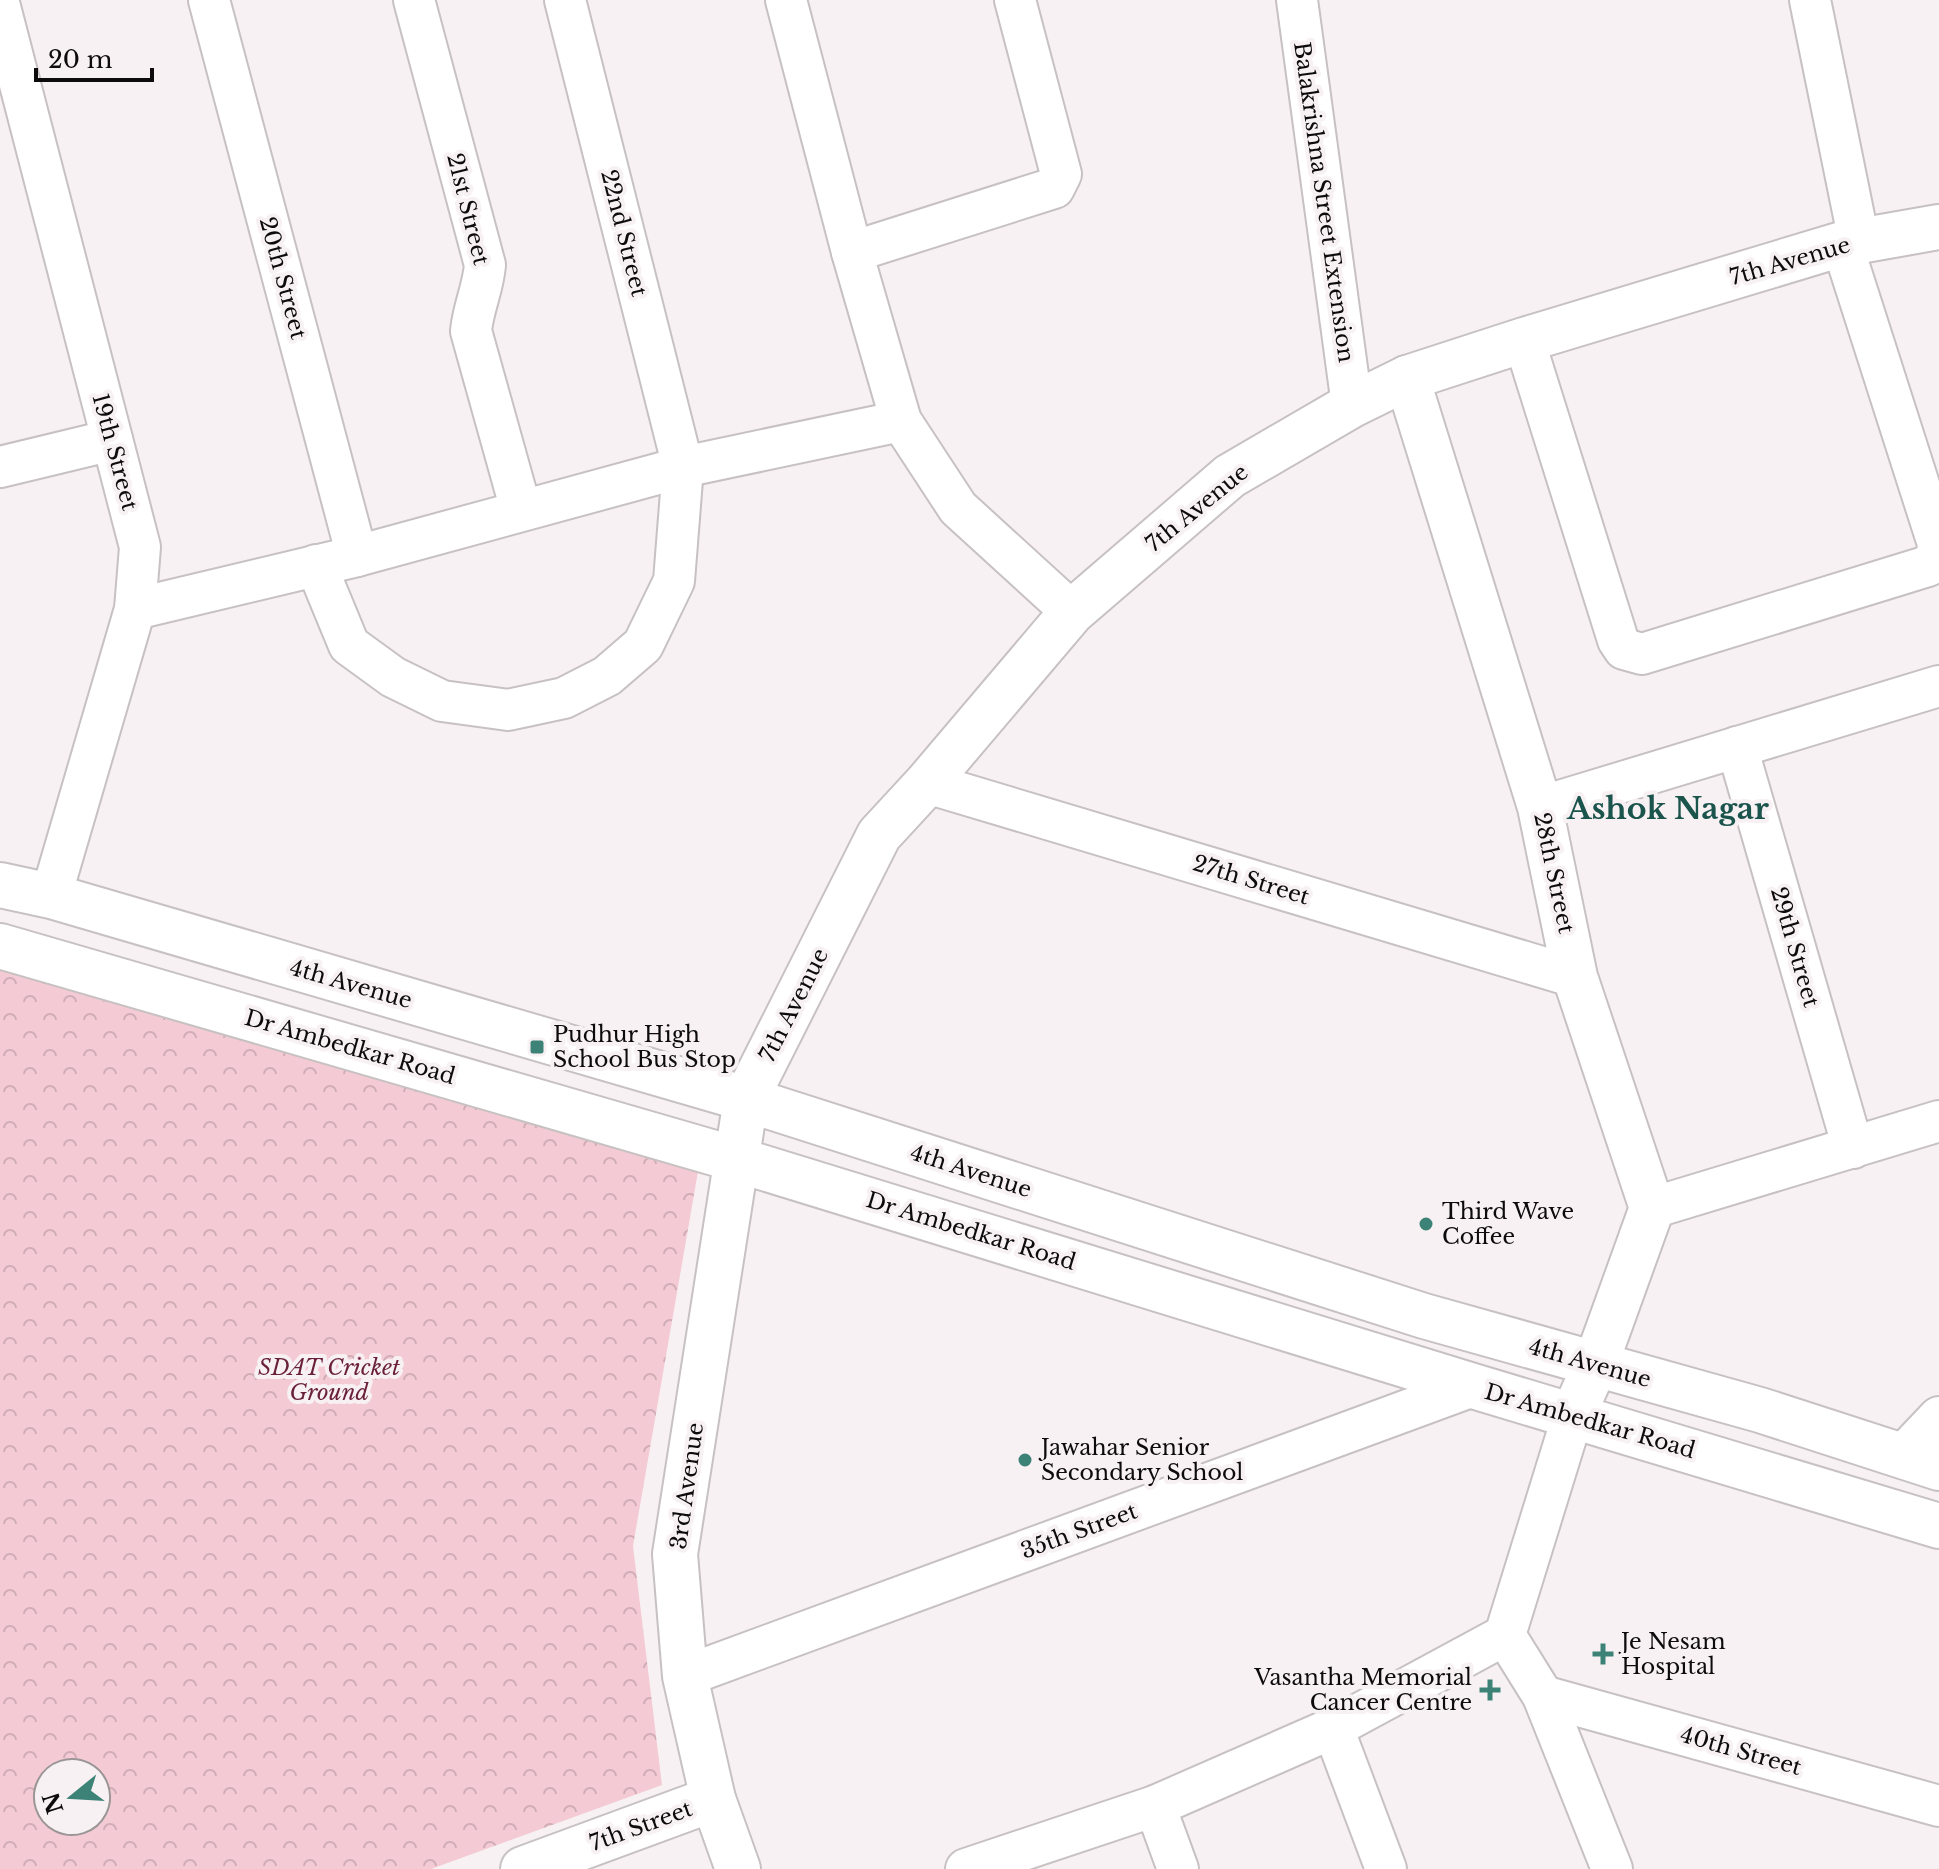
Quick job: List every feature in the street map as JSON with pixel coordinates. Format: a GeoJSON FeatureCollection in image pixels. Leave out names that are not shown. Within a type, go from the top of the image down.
{"type":"FeatureCollection","features":[{"type":"Feature","properties":{"kind":"main road","name":"7th Avenue"},"geometry":{"type":"LineString","coordinates":[[746,1099],[879,835],[1072,612],[1230,476],[1352,405],[1407,378],[1850,243],[1939,227]]}},
{"type":"Feature","properties":{"kind":"main road","name":"28th Street"},"geometry":{"type":"LineString","coordinates":[[1407,378],[1540,807],[1575,977],[1652,1208]]}},
{"type":"Feature","properties":{"kind":"main road","name":"4th Avenue"},"geometry":{"type":"LineString","coordinates":[[0,885],[51,896],[746,1099],[1424,1316],[1760,1410],[1920,1462]]}},
{"type":"Feature","properties":{"kind":"main road","name":"Dr Ambedkar Road"},"geometry":{"type":"LineString","coordinates":[[0,946],[735,1159],[1939,1526]]}},
{"type":"Feature","properties":{"kind":"main road","name":"3rd Avenue"},"geometry":{"type":"LineString","coordinates":[[738,1869],[713,1799],[685,1676],[675,1554],[746,1099]]}},
{"type":"Feature","properties":{"kind":"main road"},"geometry":{"type":"LineString","coordinates":[[1573,1415],[1595,1366],[1652,1208]]}},
{"type":"Feature","properties":{"kind":"main road","name":"7th Street"},"geometry":{"type":"LineString","coordinates":[[523,1869],[713,1799]]}},
{"type":"Feature","properties":{"kind":"street","name":"20th Street"},"geometry":{"type":"LineString","coordinates":[[209,0],[357,556]]}},
{"type":"Feature","properties":{"kind":"street","name":"21st Street"},"geometry":{"type":"LineString","coordinates":[[414,0],[485,265],[483,289],[473,313],[471,331],[521,510]]}},
{"type":"Feature","properties":{"kind":"street","name":"22nd Street"},"geometry":{"type":"LineString","coordinates":[[316,565],[349,645],[393,677],[442,701],[508,710],[564,698],[607,676],[643,645],[674,581],[683,467],[565,0]]}},
{"type":"Feature","properties":{"kind":"street"},"geometry":{"type":"LineString","coordinates":[[786,0],[852,252],[901,421],[958,508],[1072,612]]}},
{"type":"Feature","properties":{"kind":"street"},"geometry":{"type":"LineString","coordinates":[[852,252],[1054,188],[1059,182],[1059,166],[1015,0]]}},
{"type":"Feature","properties":{"kind":"street","name":"Balakrishna Street Extension"},"geometry":{"type":"LineString","coordinates":[[1297,0],[1352,405]]}},
{"type":"Feature","properties":{"kind":"street"},"geometry":{"type":"LineString","coordinates":[[1524,340],[1618,640],[1624,649],[1642,654],[1928,566],[1937,556],[1938,544],[1850,243],[1810,0]]}},
{"type":"Feature","properties":{"kind":"street","name":"19th Street"},"geometry":{"type":"LineString","coordinates":[[0,7],[140,547],[135,609],[51,896]]}},
{"type":"Feature","properties":{"kind":"street"},"geometry":{"type":"LineString","coordinates":[[135,609],[357,556],[683,467],[901,421]]}},
{"type":"Feature","properties":{"kind":"street"},"geometry":{"type":"LineString","coordinates":[[0,467],[112,440]]}},
{"type":"Feature","properties":{"kind":"street"},"geometry":{"type":"LineString","coordinates":[[1540,807],[1939,686]]}},
{"type":"Feature","properties":{"kind":"street","name":"29th Street"},"geometry":{"type":"LineString","coordinates":[[1737,747],[1853,1148]]}},
{"type":"Feature","properties":{"kind":"street","name":"27th Street"},"geometry":{"type":"LineString","coordinates":[[927,783],[1575,977]]}},
{"type":"Feature","properties":{"kind":"street"},"geometry":{"type":"LineString","coordinates":[[1652,1208],[1939,1121]]}},
{"type":"Feature","properties":{"kind":"street","name":"35th Street"},"geometry":{"type":"LineString","coordinates":[[685,1676],[1473,1386]]}},
{"type":"Feature","properties":{"kind":"street"},"geometry":{"type":"LineString","coordinates":[[967,1869],[1155,1806],[1333,1728],[1505,1635],[1573,1415]]}},
{"type":"Feature","properties":{"kind":"street"},"geometry":{"type":"LineString","coordinates":[[1920,1462],[1939,1417]]}},
{"type":"Feature","properties":{"kind":"street"},"geometry":{"type":"LineString","coordinates":[[1505,1635],[1543,1696],[1612,1869]]}},
{"type":"Feature","properties":{"kind":"street","name":"40th Street"},"geometry":{"type":"LineString","coordinates":[[1543,1696],[1939,1806]]}},
{"type":"Feature","properties":{"kind":"street"},"geometry":{"type":"LineString","coordinates":[[1333,1728],[1386,1869]]}},
{"type":"Feature","properties":{"kind":"street"},"geometry":{"type":"LineString","coordinates":[[1155,1806],[1178,1869]]}},
{"type":"Feature","properties":{"kind":"green space","name":"SDAT Cricket Ground"},"geometry":{"type":"Polygon","coordinates":[[[0,952],[704,1137],[633,1546],[662,1785],[431,1869],[0,1869],[0,952]]]}},
{"type":"Feature","properties":{"kind":"place","name":"Pudhur High School Bus Stop"},"geometry":{"type":"Point","coordinates":[537,1047]}},
{"type":"Feature","properties":{"kind":"place","name":"Third Wave Coffee"},"geometry":{"type":"Point","coordinates":[1426,1224]}},
{"type":"Feature","properties":{"kind":"place","name":"Jawahar Senior Secondary School"},"geometry":{"type":"Point","coordinates":[1025,1460]}},
{"type":"Feature","properties":{"kind":"place","name":"Je Nesam Hospital"},"geometry":{"type":"Point","coordinates":[1603,1654]}},
{"type":"Feature","properties":{"kind":"place","name":"Vasantha Memorial Cancer Centre"},"geometry":{"type":"Point","coordinates":[1490,1690]}},
{"type":"Feature","properties":{"kind":"district","name":"Ashok Nagar"},"geometry":{"type":"Point","coordinates":[1668,808]}}]}
